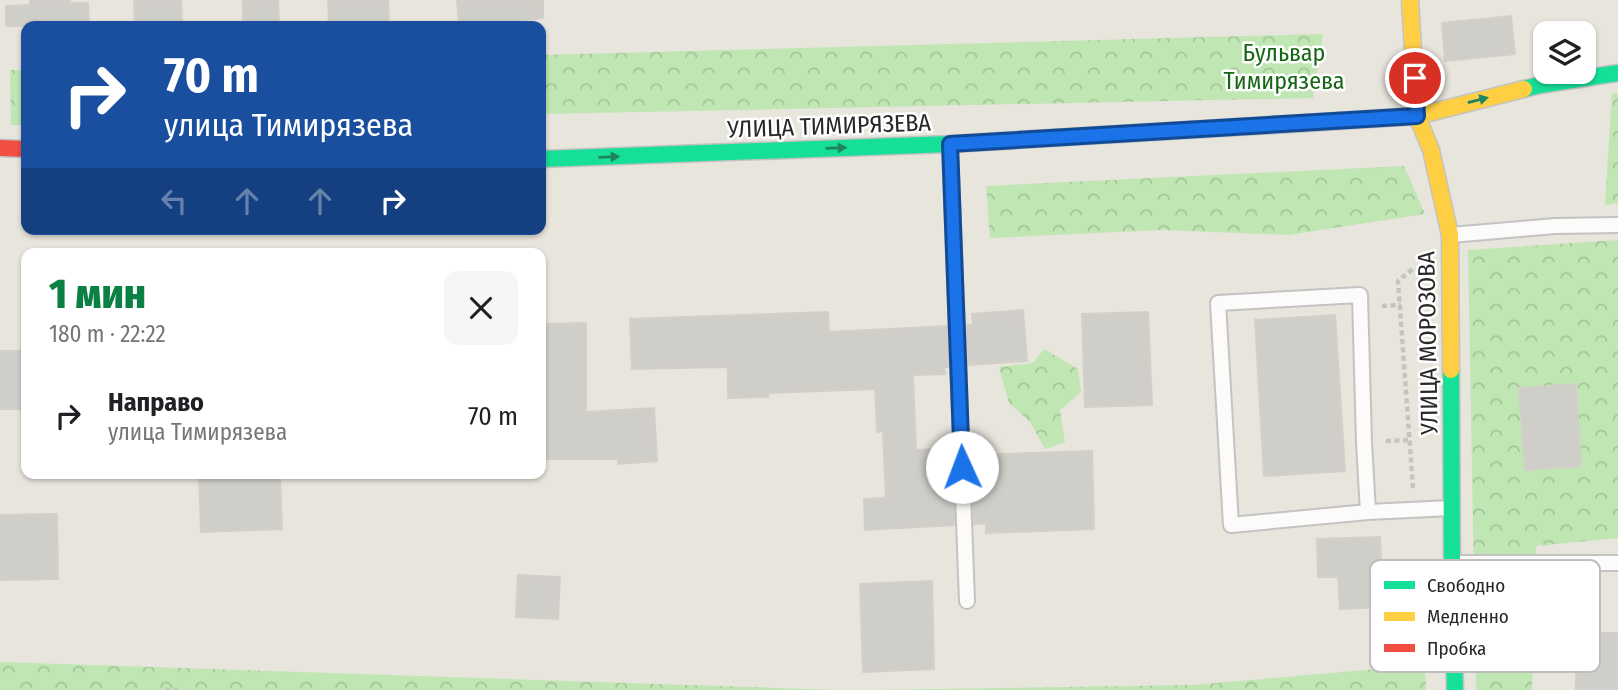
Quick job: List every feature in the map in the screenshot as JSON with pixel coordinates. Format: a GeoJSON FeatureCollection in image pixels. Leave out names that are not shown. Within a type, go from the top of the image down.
{"type":"FeatureCollection","features":[{"type":"Feature","properties":{"kind":"main road","name":"УЛИЦА МОРОЗОВА"},"geometry":{"type":"LineString","coordinates":[[1410,0],[1417,116],[1431,150],[1450,235],[1452,560]]}},
{"type":"Feature","properties":{"kind":"main road","name":"УЛИЦА ТИМИРЯЗЕВА"},"geometry":{"type":"LineString","coordinates":[[546,159],[950,144],[1417,116],[1540,85],[1618,73]]}},
{"type":"Feature","properties":{"kind":"main road"},"geometry":{"type":"LineString","coordinates":[[0,148],[21,149]]}},
{"type":"Feature","properties":{"kind":"main road","name":"УЛИЦА МОРОЗОВА"},"geometry":{"type":"LineString","coordinates":[[1455,672],[1455,690]]}},
{"type":"Feature","properties":{"kind":"lane"},"geometry":{"type":"LineString","coordinates":[[950,144],[967,601]]}},
{"type":"Feature","properties":{"kind":"lane"},"geometry":{"type":"LineString","coordinates":[[1450,235],[1555,226],[1618,225]]}},
{"type":"Feature","properties":{"kind":"lane"},"geometry":{"type":"LineString","coordinates":[[1368,512],[1360,295],[1218,303],[1231,525],[1368,512],[1452,508]]}},
{"type":"Feature","properties":{"kind":"lane"},"geometry":{"type":"LineString","coordinates":[[1600,562],[1618,562]]}},
{"type":"Feature","properties":{"kind":"path"},"geometry":{"type":"LineString","coordinates":[[1415,510],[1398,281],[1419,263]]}},
{"type":"Feature","properties":{"kind":"path"},"geometry":{"type":"LineString","coordinates":[[165,690],[179,690]]}},
{"type":"Feature","properties":{"kind":"green space","name":"Бульвар Тимирязева"},"geometry":{"type":"Polygon","coordinates":[[[1323,34],[1313,98],[546,114],[546,55],[1323,34]]]}},
{"type":"Feature","properties":{"kind":"green space"},"geometry":{"type":"Polygon","coordinates":[[[10,70],[21,70],[21,125],[11,125],[10,70]]]}},
{"type":"Feature","properties":{"kind":"green space"},"geometry":{"type":"Polygon","coordinates":[[[1618,93],[1618,203],[1605,205],[1612,94],[1618,93]]]}},
{"type":"Feature","properties":{"kind":"green space"},"geometry":{"type":"Polygon","coordinates":[[[1404,166],[1425,214],[1288,235],[1161,230],[990,238],[986,186],[1404,166]]]}},
{"type":"Feature","properties":{"kind":"green space"},"geometry":{"type":"Polygon","coordinates":[[[1618,240],[1618,538],[1536,546],[1536,560],[1474,560],[1468,250],[1618,240]]]}},
{"type":"Feature","properties":{"kind":"green space"},"geometry":{"type":"Polygon","coordinates":[[[1044,349],[1078,369],[1081,392],[1060,410],[1065,442],[1045,449],[1030,422],[1009,403],[999,367],[1033,363],[1044,349]]]}},
{"type":"Feature","properties":{"kind":"green space"},"geometry":{"type":"Polygon","coordinates":[[[0,662],[839,690],[0,690],[0,662]]]}},
{"type":"Feature","properties":{"kind":"green space"},"geometry":{"type":"Polygon","coordinates":[[[1370,670],[1370,672],[1425,672],[1426,690],[873,690],[1192,685],[1370,670]]]}},
{"type":"Feature","properties":{"kind":"green space"},"geometry":{"type":"Polygon","coordinates":[[[1476,672],[1532,672],[1532,690],[1476,690],[1476,672]]]}},
{"type":"Feature","properties":{"kind":"building"},"geometry":{"type":"Polygon","coordinates":[[[30,0],[88,3],[89,21],[21,21],[21,26],[6,26],[6,6],[30,5],[30,0]]]}},
{"type":"Feature","properties":{"kind":"building"},"geometry":{"type":"Polygon","coordinates":[[[134,0],[181,0],[182,21],[135,21],[134,0]]]}},
{"type":"Feature","properties":{"kind":"building"},"geometry":{"type":"Polygon","coordinates":[[[243,0],[278,0],[279,21],[243,21],[243,0]]]}},
{"type":"Feature","properties":{"kind":"building"},"geometry":{"type":"Polygon","coordinates":[[[328,0],[388,0],[389,21],[329,21],[328,0]]]}},
{"type":"Feature","properties":{"kind":"building"},"geometry":{"type":"Polygon","coordinates":[[[457,0],[543,0],[543,18],[459,21],[457,0]]]}},
{"type":"Feature","properties":{"kind":"building"},"geometry":{"type":"Polygon","coordinates":[[[1511,16],[1515,54],[1445,61],[1442,23],[1511,16]]]}},
{"type":"Feature","properties":{"kind":"building"},"geometry":{"type":"Polygon","coordinates":[[[1023,310],[1027,361],[968,365],[966,325],[973,325],[972,314],[1023,310]]]}},
{"type":"Feature","properties":{"kind":"building"},"geometry":{"type":"Polygon","coordinates":[[[828,312],[829,332],[947,326],[949,367],[944,367],[945,374],[913,375],[916,450],[940,449],[941,457],[952,456],[955,525],[865,530],[864,499],[886,498],[883,431],[877,432],[875,389],[768,393],[768,397],[728,398],[728,367],[632,369],[630,319],[828,312]]]}},
{"type":"Feature","properties":{"kind":"building"},"geometry":{"type":"Polygon","coordinates":[[[1148,312],[1152,405],[1085,407],[1082,314],[1148,312]]]}},
{"type":"Feature","properties":{"kind":"building"},"geometry":{"type":"Polygon","coordinates":[[[1335,315],[1345,471],[1264,476],[1255,320],[1335,315]]]}},
{"type":"Feature","properties":{"kind":"building"},"geometry":{"type":"Polygon","coordinates":[[[586,323],[586,412],[654,408],[657,461],[618,464],[618,459],[546,459],[546,324],[586,323]]]}},
{"type":"Feature","properties":{"kind":"building"},"geometry":{"type":"Polygon","coordinates":[[[0,351],[21,351],[21,409],[0,409],[0,351]]]}},
{"type":"Feature","properties":{"kind":"building"},"geometry":{"type":"Polygon","coordinates":[[[1576,384],[1581,466],[1525,470],[1519,388],[1576,384]]]}},
{"type":"Feature","properties":{"kind":"building"},"geometry":{"type":"Polygon","coordinates":[[[1092,451],[1094,529],[986,533],[986,523],[974,524],[971,455],[1092,451]]]}},
{"type":"Feature","properties":{"kind":"building"},"geometry":{"type":"Polygon","coordinates":[[[199,479],[280,479],[282,529],[201,532],[199,479]]]}},
{"type":"Feature","properties":{"kind":"building"},"geometry":{"type":"Polygon","coordinates":[[[57,514],[58,579],[0,580],[0,515],[57,514]]]}},
{"type":"Feature","properties":{"kind":"building"},"geometry":{"type":"Polygon","coordinates":[[[1380,537],[1381,560],[1370,560],[1370,608],[1340,609],[1338,577],[1318,577],[1317,539],[1380,537]]]}},
{"type":"Feature","properties":{"kind":"building"},"geometry":{"type":"Polygon","coordinates":[[[518,575],[560,577],[558,619],[516,617],[518,575]]]}},
{"type":"Feature","properties":{"kind":"building"},"geometry":{"type":"Polygon","coordinates":[[[932,581],[934,669],[863,672],[860,584],[932,581]]]}},
{"type":"Feature","properties":{"kind":"building"},"geometry":{"type":"Polygon","coordinates":[[[1600,633],[1618,633],[1618,690],[1576,690],[1576,672],[1600,672],[1600,633]]]}},
{"type":"Feature","properties":{"kind":"traffic: fast"},"geometry":{"type":"LineString","coordinates":[[1524,89],[1618,73]]}},
{"type":"Feature","properties":{"kind":"traffic: fast"},"geometry":{"type":"LineString","coordinates":[[546,159],[950,144],[1306,123]]}},
{"type":"Feature","properties":{"kind":"traffic: fast"},"geometry":{"type":"LineString","coordinates":[[1451,370],[1452,560]]}},
{"type":"Feature","properties":{"kind":"traffic: fast"},"geometry":{"type":"LineString","coordinates":[[1455,672],[1455,690]]}},
{"type":"Feature","properties":{"kind":"traffic: slow"},"geometry":{"type":"LineString","coordinates":[[1410,0],[1417,116],[1431,150],[1450,235],[1451,370]]}},
{"type":"Feature","properties":{"kind":"traffic: slow"},"geometry":{"type":"LineString","coordinates":[[1306,123],[1417,116],[1524,89]]}},
{"type":"Feature","properties":{"kind":"traffic: jam"},"geometry":{"type":"LineString","coordinates":[[0,148],[21,149]]}},
{"type":"Feature","properties":{"kind":"route"},"geometry":{"type":"LineString","coordinates":[[962,467],[950,144],[1417,116],[1415,78]]}}]}
